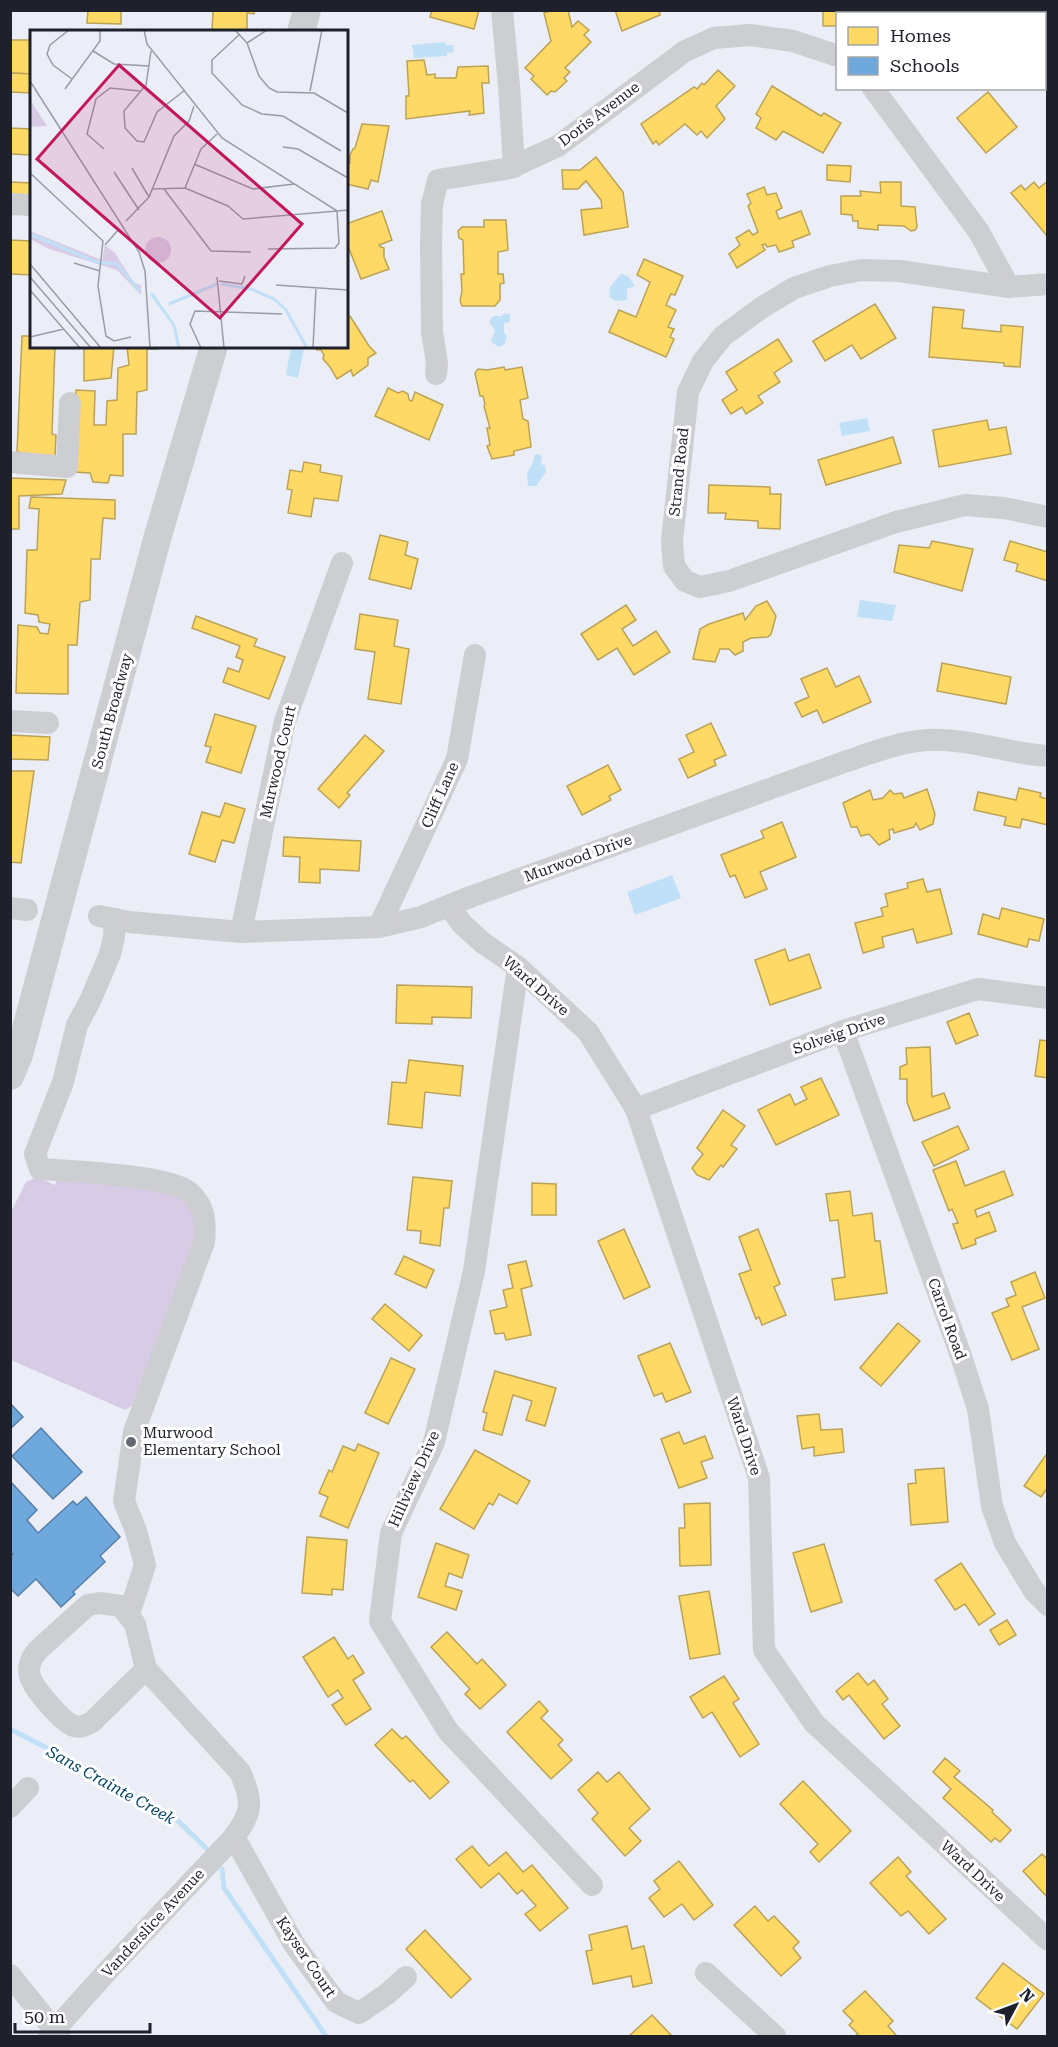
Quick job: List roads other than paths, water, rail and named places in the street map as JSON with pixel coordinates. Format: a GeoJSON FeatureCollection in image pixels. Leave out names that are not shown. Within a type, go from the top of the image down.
{"type":"FeatureCollection","features":[{"type":"Feature","properties":{"kind":"main road"},"geometry":{"type":"LineString","coordinates":[[302,30],[307,10]]}},
{"type":"Feature","properties":{"kind":"main road","name":"South Broadway"},"geometry":{"type":"LineString","coordinates":[[10,1076],[19,1055],[157,539],[213,348]]}},
{"type":"Feature","properties":{"kind":"street"},"geometry":{"type":"LineString","coordinates":[[502,10],[514,166]]}},
{"type":"Feature","properties":{"kind":"street","name":"Doris Avenue"},"geometry":{"type":"LineString","coordinates":[[436,374],[437,363],[432,332],[431,243],[432,204],[438,180],[514,166],[558,146],[685,51],[714,38],[750,35],[793,41],[836,56]]}},
{"type":"Feature","properties":{"kind":"street"},"geometry":{"type":"LineString","coordinates":[[874,90],[979,232],[1009,288]]}},
{"type":"Feature","properties":{"kind":"street"},"geometry":{"type":"LineString","coordinates":[[10,204],[30,205]]}},
{"type":"Feature","properties":{"kind":"street","name":"Strand Road"},"geometry":{"type":"LineString","coordinates":[[1047,284],[1009,288],[899,272],[861,270],[830,276],[794,288],[761,308],[723,336],[703,360],[688,392],[672,541],[674,566],[685,581],[700,587],[729,581],[897,522],[965,505],[1004,508],[1047,517]]}},
{"type":"Feature","properties":{"kind":"street"},"geometry":{"type":"LineString","coordinates":[[10,462],[67,466],[70,403]]}},
{"type":"Feature","properties":{"kind":"street","name":"Murwood Court"},"geometry":{"type":"LineString","coordinates":[[241,932],[285,721],[342,563]]}},
{"type":"Feature","properties":{"kind":"street","name":"Cliff Lane"},"geometry":{"type":"LineString","coordinates":[[379,927],[457,759],[476,655]]}},
{"type":"Feature","properties":{"kind":"street"},"geometry":{"type":"LineString","coordinates":[[10,721],[48,723]]}},
{"type":"Feature","properties":{"kind":"street","name":"Murwood Drive"},"geometry":{"type":"LineString","coordinates":[[129,1614],[145,1565],[136,1531],[124,1501],[134,1432],[204,1242],[206,1225],[200,1204],[180,1186],[111,1175],[40,1169],[36,1154],[63,1082],[77,1025],[110,954],[114,937],[107,917],[129,922],[241,932],[379,927],[422,917],[836,765],[907,743],[941,740],[981,745],[1028,755],[1047,756]]}},
{"type":"Feature","properties":{"kind":"street","name":"Ward Drive"},"geometry":{"type":"LineString","coordinates":[[449,906],[462,924],[476,937],[518,967],[588,1032],[636,1109],[759,1478],[764,1650],[814,1723],[1047,1940]]}},
{"type":"Feature","properties":{"kind":"street","name":"Hillview Drive"},"geometry":{"type":"LineString","coordinates":[[518,967],[474,1272],[434,1442],[391,1533],[380,1621],[448,1731],[592,1885]]}},
{"type":"Feature","properties":{"kind":"street","name":"Solveig Drive"},"geometry":{"type":"LineString","coordinates":[[636,1109],[843,1031],[978,989],[1047,998]]}},
{"type":"Feature","properties":{"kind":"street","name":"Carrol Road"},"geometry":{"type":"LineString","coordinates":[[843,1031],[960,1353],[978,1409],[992,1506],[1005,1543],[1034,1591],[1047,1605]]}},
{"type":"Feature","properties":{"kind":"street"},"geometry":{"type":"LineString","coordinates":[[111,1603],[121,1606],[135,1624],[146,1669],[92,1722],[83,1727],[67,1722],[47,1702],[30,1678],[32,1658],[38,1650],[88,1605],[111,1603]]}},
{"type":"Feature","properties":{"kind":"street","name":"Vanderslice Avenue"},"geometry":{"type":"LineString","coordinates":[[54,2035],[112,1966],[234,1838],[248,1819],[248,1790],[240,1772],[146,1669]]}},
{"type":"Feature","properties":{"kind":"street"},"geometry":{"type":"LineString","coordinates":[[10,1807],[28,1788]]}},
{"type":"Feature","properties":{"kind":"street","name":"Kayser Court"},"geometry":{"type":"LineString","coordinates":[[234,1838],[294,1944],[336,2002],[359,2013],[387,1994],[406,1977]]}},
{"type":"Feature","properties":{"kind":"street"},"geometry":{"type":"LineString","coordinates":[[706,1973],[775,2037]]}},
{"type":"Feature","properties":{"kind":"street"},"geometry":{"type":"LineString","coordinates":[[10,1975],[54,2035]]}},
{"type":"Feature","properties":{"kind":"water"},"geometry":{"type":"Polygon","coordinates":[[[445,42],[446,45],[453,45],[454,52],[447,53],[447,56],[414,58],[412,45],[445,42]]]}},
{"type":"Feature","properties":{"kind":"water"},"geometry":{"type":"Polygon","coordinates":[[[621,274],[629,277],[635,286],[627,289],[627,300],[616,301],[609,297],[610,287],[621,274]]]}},
{"type":"Feature","properties":{"kind":"water"},"geometry":{"type":"Polygon","coordinates":[[[510,314],[510,322],[504,323],[504,332],[507,337],[504,345],[498,347],[491,341],[495,330],[489,322],[493,316],[510,314]]]}},
{"type":"Feature","properties":{"kind":"water"},"geometry":{"type":"Polygon","coordinates":[[[291,348],[304,349],[298,378],[286,375],[291,348]]]}},
{"type":"Feature","properties":{"kind":"water"},"geometry":{"type":"Polygon","coordinates":[[[867,418],[870,431],[842,436],[839,423],[867,418]]]}},
{"type":"Feature","properties":{"kind":"water"},"geometry":{"type":"Polygon","coordinates":[[[540,454],[542,459],[540,463],[545,466],[546,472],[536,486],[528,486],[527,474],[534,455],[540,454]]]}},
{"type":"Feature","properties":{"kind":"water"},"geometry":{"type":"Polygon","coordinates":[[[860,600],[896,605],[892,621],[857,617],[860,600]]]}},
{"type":"Feature","properties":{"kind":"water"},"geometry":{"type":"Polygon","coordinates":[[[672,875],[681,898],[635,915],[627,892],[672,875]]]}},
{"type":"Feature","properties":{"kind":"waterway","name":"Sans Crainte Creek"},"geometry":{"type":"LineString","coordinates":[[10,1729],[101,1776],[177,1820],[206,1848]]}},
{"type":"Feature","properties":{"kind":"waterway","name":"Sans Crainte Creek"},"geometry":{"type":"LineString","coordinates":[[222,1869],[224,1888],[326,2036]]}},
{"type":"Feature","properties":{"kind":"place","name":"Murwood Elementary School"},"geometry":{"type":"Point","coordinates":[131,1442]}}]}
